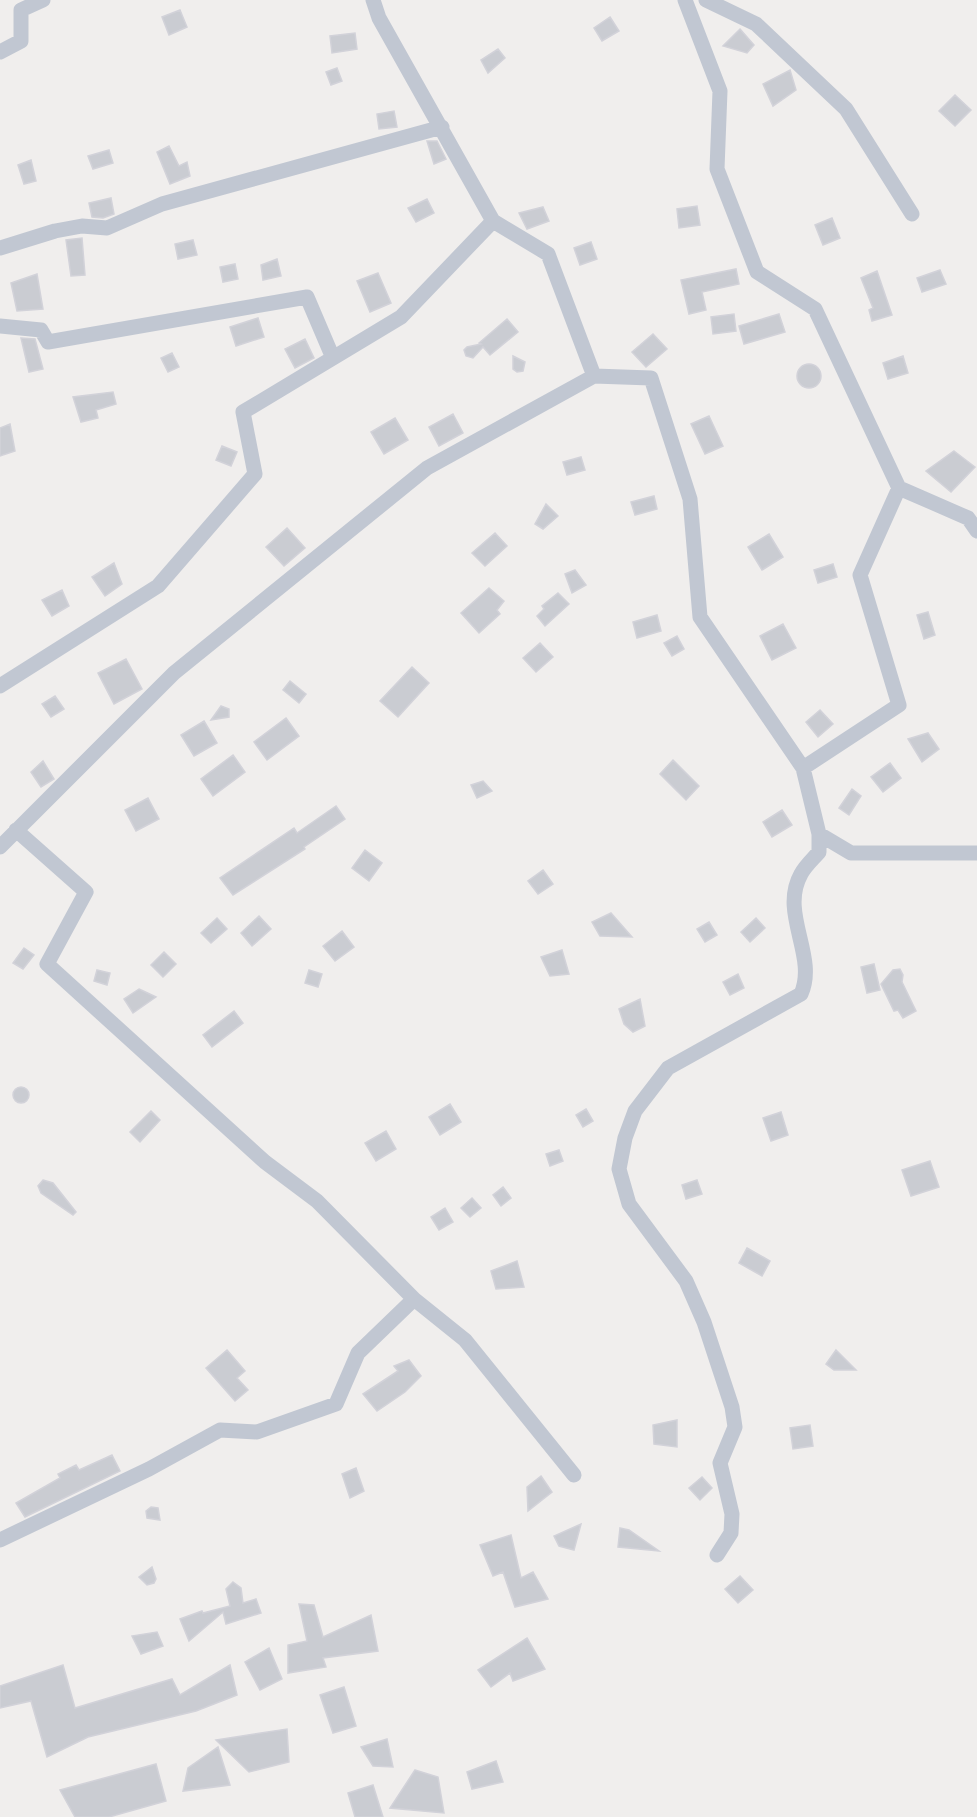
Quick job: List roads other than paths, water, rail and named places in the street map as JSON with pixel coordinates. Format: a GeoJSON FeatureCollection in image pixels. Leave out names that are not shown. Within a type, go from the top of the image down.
{"type":"FeatureCollection","features":[{"type":"Feature","properties":{"kind":"street"},"geometry":{"type":"LineString","coordinates":[[0,52],[21,41],[20,5],[44,0]]}},
{"type":"Feature","properties":{"kind":"street"},"geometry":{"type":"LineString","coordinates":[[373,0],[379,18],[493,221],[548,254],[594,376]]}},
{"type":"Feature","properties":{"kind":"street"},"geometry":{"type":"LineString","coordinates":[[685,0],[720,91],[717,169],[757,272],[815,309],[899,488],[968,518],[977,531]]}},
{"type":"Feature","properties":{"kind":"street"},"geometry":{"type":"LineString","coordinates":[[706,0],[756,24],[846,109],[912,214]]}},
{"type":"Feature","properties":{"kind":"street"},"geometry":{"type":"LineString","coordinates":[[0,248],[55,231],[82,226],[107,228],[162,204],[442,127]]}},
{"type":"Feature","properties":{"kind":"street"},"geometry":{"type":"LineString","coordinates":[[0,686],[158,586],[255,474],[243,412],[400,317],[493,221]]}},
{"type":"Feature","properties":{"kind":"street"},"geometry":{"type":"LineString","coordinates":[[0,326],[41,330],[48,342],[307,297],[333,358]]}},
{"type":"Feature","properties":{"kind":"street"},"geometry":{"type":"LineString","coordinates":[[0,847],[174,673],[427,468],[594,376],[651,378],[690,499],[700,617],[803,768],[819,834],[819,852],[801,874],[795,894],[796,928],[808,979],[801,994],[668,1068],[635,1111],[625,1138],[619,1169],[629,1204],[686,1281],[704,1322],[732,1407],[735,1427],[720,1463],[732,1514],[731,1533],[717,1555]]}},
{"type":"Feature","properties":{"kind":"street"},"geometry":{"type":"LineString","coordinates":[[803,768],[899,705],[860,574],[899,488]]}},
{"type":"Feature","properties":{"kind":"street"},"geometry":{"type":"LineString","coordinates":[[16,830],[86,892],[47,964],[265,1162],[317,1201],[414,1299],[465,1340],[574,1475]]}},
{"type":"Feature","properties":{"kind":"street"},"geometry":{"type":"LineString","coordinates":[[819,834],[851,853],[977,853]]}},
{"type":"Feature","properties":{"kind":"street"},"geometry":{"type":"LineString","coordinates":[[0,1540],[149,1469],[220,1430],[257,1432],[336,1404],[358,1353],[414,1299]]}}]}
